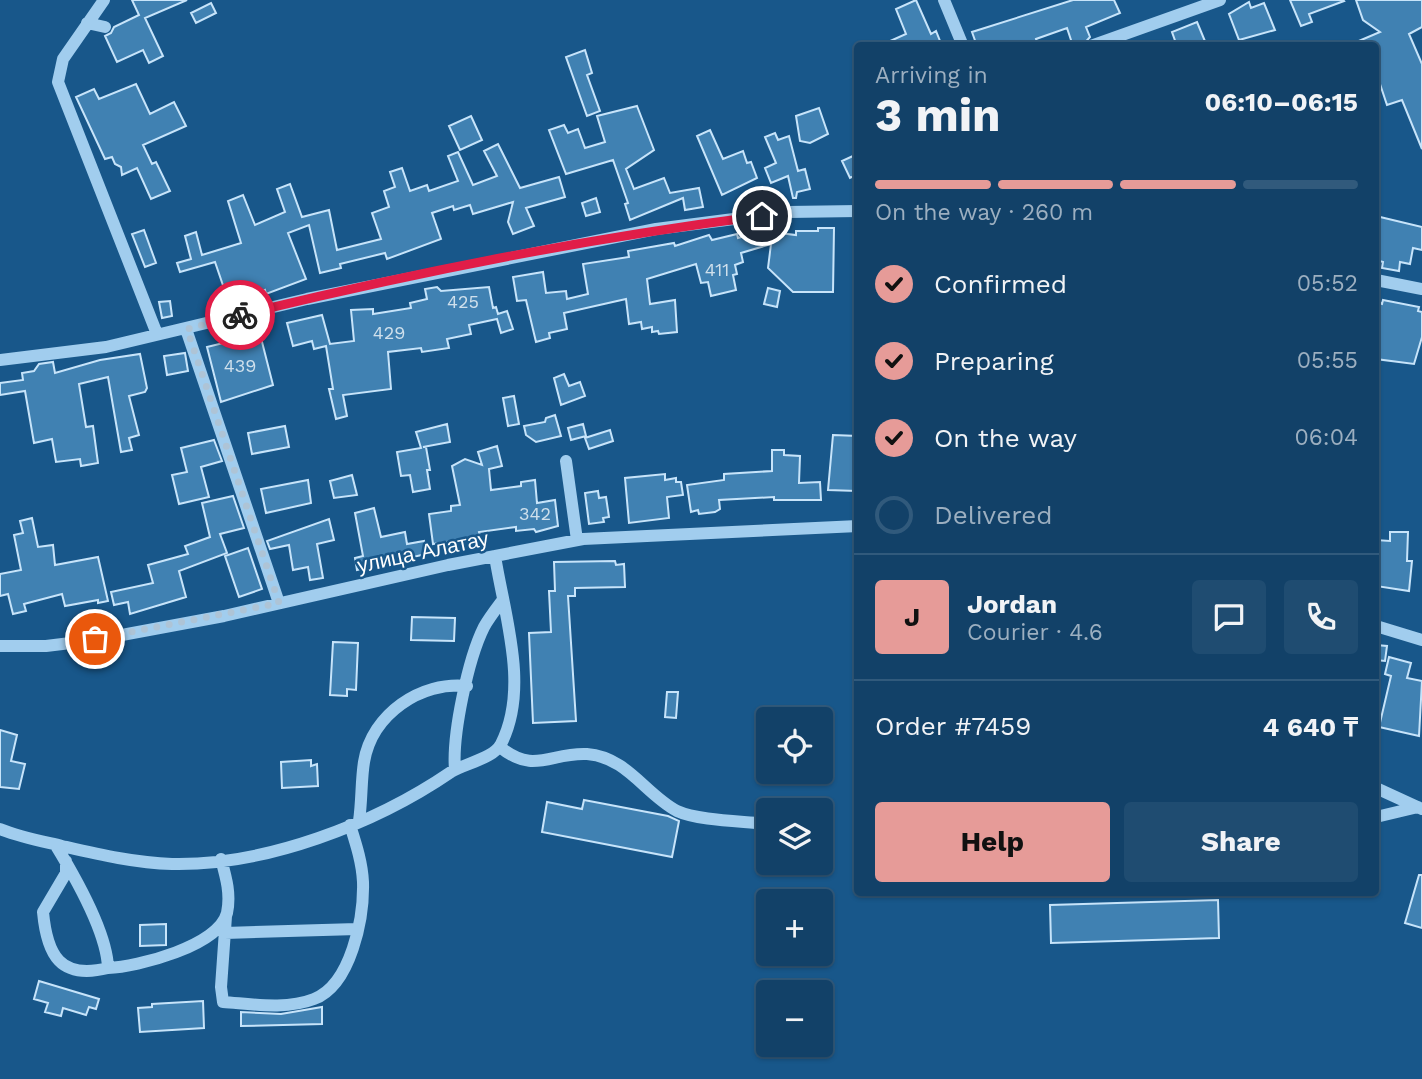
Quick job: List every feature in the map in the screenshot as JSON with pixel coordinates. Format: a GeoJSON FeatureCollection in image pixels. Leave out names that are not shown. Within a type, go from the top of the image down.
{"type":"FeatureCollection","features":[{"type":"Feature","properties":{"kind":"street"},"geometry":{"type":"LineString","coordinates":[[104,0],[63,59],[58,73],[60,90],[158,334]]}},
{"type":"Feature","properties":{"kind":"street"},"geometry":{"type":"LineString","coordinates":[[944,0],[961,42]]}},
{"type":"Feature","properties":{"kind":"street"},"geometry":{"type":"LineString","coordinates":[[1102,42],[1220,0]]}},
{"type":"Feature","properties":{"kind":"street"},"geometry":{"type":"LineString","coordinates":[[87,23],[105,27]]}},
{"type":"Feature","properties":{"kind":"street"},"geometry":{"type":"LineString","coordinates":[[0,360],[106,347],[307,299],[656,229],[788,212],[854,211]]}},
{"type":"Feature","properties":{"kind":"street"},"geometry":{"type":"LineString","coordinates":[[1379,281],[1422,289]]}},
{"type":"Feature","properties":{"kind":"street"},"geometry":{"type":"LineString","coordinates":[[187,329],[279,603]]}},
{"type":"Feature","properties":{"kind":"street"},"geometry":{"type":"LineString","coordinates":[[566,461],[577,540]]}},
{"type":"Feature","properties":{"kind":"street","name":"улица Алатау"},"geometry":{"type":"LineString","coordinates":[[0,646],[46,646],[95,639],[577,540],[854,526]]}},
{"type":"Feature","properties":{"kind":"street"},"geometry":{"type":"LineString","coordinates":[[2,835],[97,854],[172,864],[255,856],[329,835],[397,804],[455,769],[500,747],[513,706],[512,656],[495,556]]}},
{"type":"Feature","properties":{"kind":"street"},"geometry":{"type":"LineString","coordinates":[[455,769],[453,745],[467,686],[484,628],[502,601]]}},
{"type":"Feature","properties":{"kind":"street"},"geometry":{"type":"LineString","coordinates":[[1379,627],[1422,640]]}},
{"type":"Feature","properties":{"kind":"street"},"geometry":{"type":"LineString","coordinates":[[221,859],[229,891],[220,987],[223,1002],[293,1004],[316,998],[334,986],[352,956],[357,929],[363,885],[355,823],[364,761],[380,722],[405,701],[430,690],[451,684],[467,686]]}},
{"type":"Feature","properties":{"kind":"street"},"geometry":{"type":"LineString","coordinates":[[500,747],[512,756],[533,763],[587,754],[631,771],[678,811],[756,822]]}},
{"type":"Feature","properties":{"kind":"street"},"geometry":{"type":"LineString","coordinates":[[1379,789],[1420,808]]}},
{"type":"Feature","properties":{"kind":"street"},"geometry":{"type":"LineString","coordinates":[[1379,816],[1420,808]]}},
{"type":"Feature","properties":{"kind":"street"},"geometry":{"type":"LineString","coordinates":[[55,844],[82,887],[107,954],[108,968]]}},
{"type":"Feature","properties":{"kind":"street"},"geometry":{"type":"LineString","coordinates":[[66,861],[66,873],[43,912],[51,951],[65,968],[89,973],[108,968],[125,968],[181,952],[208,935],[226,916]]}},
{"type":"Feature","properties":{"kind":"street"},"geometry":{"type":"LineString","coordinates":[[226,933],[357,929]]}},
{"type":"Feature","properties":{"kind":"building"},"geometry":{"type":"Polygon","coordinates":[[[132,0],[187,0],[145,18],[163,56],[149,63],[143,50],[117,62],[105,36],[111,33],[114,27],[139,15],[132,0]]]}},
{"type":"Feature","properties":{"kind":"building"},"geometry":{"type":"Polygon","coordinates":[[[916,0],[931,34],[936,31],[940,42],[888,42],[906,34],[896,9],[916,0]]]}},
{"type":"Feature","properties":{"kind":"building"},"geometry":{"type":"Polygon","coordinates":[[[1073,0],[1114,0],[1120,13],[1086,27],[1090,37],[1086,42],[1072,42],[1067,28],[1036,39],[1037,42],[976,42],[972,32],[1073,0]]]}},
{"type":"Feature","properties":{"kind":"building"},"geometry":{"type":"Polygon","coordinates":[[[1290,0],[1344,1],[1309,14],[1312,22],[1301,26],[1290,0]]]}},
{"type":"Feature","properties":{"kind":"building"},"geometry":{"type":"Polygon","coordinates":[[[1356,0],[1422,0],[1422,27],[1409,34],[1422,64],[1422,149],[1402,100],[1387,105],[1379,81],[1379,42],[1356,42],[1380,32],[1363,20],[1356,0]]]}},
{"type":"Feature","properties":{"kind":"building"},"geometry":{"type":"Polygon","coordinates":[[[1249,2],[1251,8],[1264,3],[1275,30],[1239,40],[1229,14],[1249,2]]]}},
{"type":"Feature","properties":{"kind":"building"},"geometry":{"type":"Polygon","coordinates":[[[211,3],[216,13],[196,23],[191,13],[211,3]]]}},
{"type":"Feature","properties":{"kind":"building"},"geometry":{"type":"Polygon","coordinates":[[[1197,22],[1205,42],[1176,42],[1172,32],[1197,22]]]}},
{"type":"Feature","properties":{"kind":"building"},"geometry":{"type":"Polygon","coordinates":[[[585,50],[592,73],[587,75],[600,111],[587,116],[566,57],[585,50]]]}},
{"type":"Feature","properties":{"kind":"building"},"geometry":{"type":"Polygon","coordinates":[[[136,84],[150,114],[174,102],[186,126],[143,145],[152,164],[156,162],[170,191],[151,199],[137,168],[122,175],[121,167],[115,164],[112,157],[105,159],[76,97],[94,89],[99,99],[136,84]]]}},
{"type":"Feature","properties":{"kind":"building"},"geometry":{"type":"Polygon","coordinates":[[[637,106],[654,150],[626,169],[634,189],[664,178],[670,193],[699,188],[703,207],[685,210],[683,198],[630,220],[625,204],[628,203],[613,160],[566,174],[549,130],[564,125],[568,133],[578,129],[585,148],[605,142],[597,116],[637,106]]]}},
{"type":"Feature","properties":{"kind":"building"},"geometry":{"type":"Polygon","coordinates":[[[819,108],[828,134],[810,143],[800,141],[796,116],[819,108]]]}},
{"type":"Feature","properties":{"kind":"building"},"geometry":{"type":"Polygon","coordinates":[[[471,116],[482,140],[460,150],[449,126],[471,116]]]}},
{"type":"Feature","properties":{"kind":"building"},"geometry":{"type":"Polygon","coordinates":[[[710,130],[723,159],[743,151],[757,178],[722,195],[697,136],[710,130]]]}},
{"type":"Feature","properties":{"kind":"building"},"geometry":{"type":"Polygon","coordinates":[[[775,133],[778,140],[789,136],[798,171],[805,169],[810,189],[797,192],[796,198],[793,198],[788,176],[771,183],[765,168],[776,163],[765,137],[775,133]]]}},
{"type":"Feature","properties":{"kind":"building"},"geometry":{"type":"Polygon","coordinates":[[[498,144],[520,188],[559,177],[565,197],[526,208],[534,226],[513,234],[508,222],[513,202],[473,214],[470,205],[454,210],[453,206],[432,213],[441,239],[387,259],[385,253],[340,264],[341,268],[320,273],[309,225],[288,233],[306,279],[266,294],[265,290],[251,296],[249,290],[227,297],[215,262],[180,272],[177,263],[191,259],[185,236],[196,232],[202,255],[241,243],[228,201],[243,195],[255,225],[285,212],[277,189],[290,184],[302,217],[329,210],[337,250],[381,239],[372,213],[389,207],[384,191],[395,187],[390,172],[402,168],[410,191],[427,185],[429,191],[458,181],[448,156],[458,152],[473,185],[497,176],[484,151],[498,144]]]}},
{"type":"Feature","properties":{"kind":"building"},"geometry":{"type":"Polygon","coordinates":[[[853,156],[854,176],[850,178],[842,161],[853,156]]]}},
{"type":"Feature","properties":{"kind":"building"},"geometry":{"type":"Polygon","coordinates":[[[596,198],[600,212],[586,216],[582,203],[596,198]]]}},
{"type":"Feature","properties":{"kind":"building"},"geometry":{"type":"Polygon","coordinates":[[[1379,217],[1422,227],[1422,250],[1413,248],[1410,264],[1400,262],[1399,271],[1382,268],[1383,262],[1379,261],[1379,217]]]}},
{"type":"Feature","properties":{"kind":"building"},"geometry":{"type":"Polygon","coordinates":[[[818,228],[834,228],[833,292],[793,292],[768,268],[771,244],[741,253],[743,262],[735,265],[737,274],[733,275],[736,290],[711,296],[708,282],[701,283],[696,264],[647,279],[650,304],[675,300],[677,332],[659,334],[658,331],[652,332],[652,327],[642,329],[641,322],[629,324],[626,299],[564,313],[567,329],[549,333],[550,338],[536,342],[526,300],[517,301],[513,277],[543,272],[546,293],[566,291],[567,299],[588,294],[583,264],[629,257],[628,251],[674,243],[675,246],[709,235],[712,240],[737,234],[738,238],[763,231],[796,235],[796,231],[818,231],[818,228]]]}},
{"type":"Feature","properties":{"kind":"building"},"geometry":{"type":"Polygon","coordinates":[[[144,230],[156,263],[145,267],[132,234],[144,230]]]}},
{"type":"Feature","properties":{"kind":"building"},"geometry":{"type":"Polygon","coordinates":[[[437,287],[441,291],[489,287],[493,308],[496,307],[498,314],[507,311],[513,329],[501,333],[497,319],[469,325],[471,334],[447,339],[449,348],[422,352],[421,348],[388,352],[391,389],[343,395],[347,416],[336,419],[329,389],[333,389],[326,346],[314,349],[312,341],[293,346],[287,323],[322,315],[330,344],[354,341],[351,310],[373,309],[373,314],[411,308],[410,303],[427,299],[425,289],[437,287]]]}},
{"type":"Feature","properties":{"kind":"building"},"geometry":{"type":"Polygon","coordinates":[[[768,288],[780,291],[777,307],[764,304],[768,288]]]}},
{"type":"Feature","properties":{"kind":"building"},"geometry":{"type":"Polygon","coordinates":[[[1383,300],[1419,307],[1418,311],[1422,312],[1422,337],[1414,364],[1379,359],[1379,303],[1382,304],[1383,300]]]}},
{"type":"Feature","properties":{"kind":"building"},"geometry":{"type":"Polygon","coordinates":[[[170,301],[172,316],[162,318],[159,302],[170,301]]]}},
{"type":"Feature","properties":{"kind":"building"},"geometry":{"type":"Polygon","coordinates":[[[260,334],[273,385],[221,402],[207,347],[260,334]]]}},
{"type":"Feature","properties":{"kind":"building"},"geometry":{"type":"Polygon","coordinates":[[[185,353],[188,371],[167,375],[164,356],[185,353]]]}},
{"type":"Feature","properties":{"kind":"building"},"geometry":{"type":"Polygon","coordinates":[[[140,354],[147,388],[145,392],[129,396],[139,435],[129,438],[132,450],[121,452],[108,377],[79,384],[86,427],[93,426],[98,463],[81,466],[80,459],[56,462],[52,439],[34,443],[25,391],[0,395],[0,383],[23,380],[22,373],[34,371],[39,364],[53,362],[55,373],[100,360],[140,354]]]}},
{"type":"Feature","properties":{"kind":"building"},"geometry":{"type":"Polygon","coordinates":[[[564,374],[569,386],[580,382],[585,396],[561,405],[554,378],[564,374]]]}},
{"type":"Feature","properties":{"kind":"building"},"geometry":{"type":"Polygon","coordinates":[[[514,396],[519,424],[508,426],[503,398],[514,396]]]}},
{"type":"Feature","properties":{"kind":"building"},"geometry":{"type":"Polygon","coordinates":[[[555,415],[561,436],[536,442],[526,435],[524,426],[545,422],[546,418],[555,415]]]}},
{"type":"Feature","properties":{"kind":"building"},"geometry":{"type":"Polygon","coordinates":[[[447,424],[450,442],[423,447],[426,447],[430,470],[427,470],[430,489],[413,492],[410,475],[401,476],[397,452],[421,448],[416,432],[447,424]]]}},
{"type":"Feature","properties":{"kind":"building"},"geometry":{"type":"Polygon","coordinates":[[[583,424],[586,436],[571,440],[568,428],[583,424]]]}},
{"type":"Feature","properties":{"kind":"building"},"geometry":{"type":"Polygon","coordinates":[[[285,426],[289,447],[252,454],[248,433],[285,426]]]}},
{"type":"Feature","properties":{"kind":"building"},"geometry":{"type":"Polygon","coordinates":[[[610,430],[613,441],[589,449],[585,438],[610,430]]]}},
{"type":"Feature","properties":{"kind":"building"},"geometry":{"type":"Polygon","coordinates":[[[833,435],[854,436],[854,491],[828,490],[833,435]]]}},
{"type":"Feature","properties":{"kind":"building"},"geometry":{"type":"Polygon","coordinates":[[[214,440],[222,461],[201,467],[209,497],[179,504],[172,475],[187,472],[181,448],[214,440]]]}},
{"type":"Feature","properties":{"kind":"building"},"geometry":{"type":"Polygon","coordinates":[[[497,446],[502,466],[489,469],[491,490],[521,486],[521,482],[535,480],[537,503],[555,500],[558,526],[536,532],[534,529],[516,531],[516,527],[479,532],[480,537],[433,544],[429,514],[451,511],[451,506],[460,505],[452,466],[465,459],[482,465],[478,452],[497,446]]]}},
{"type":"Feature","properties":{"kind":"building"},"geometry":{"type":"Polygon","coordinates":[[[772,450],[784,450],[784,455],[800,456],[799,483],[820,482],[821,500],[774,500],[774,497],[719,500],[720,509],[715,512],[691,512],[687,485],[724,480],[724,474],[772,471],[772,450]]]}},
{"type":"Feature","properties":{"kind":"building"},"geometry":{"type":"Polygon","coordinates":[[[665,474],[665,480],[676,478],[676,482],[681,482],[683,495],[667,497],[669,518],[629,523],[625,478],[665,474]]]}},
{"type":"Feature","properties":{"kind":"building"},"geometry":{"type":"Polygon","coordinates":[[[352,475],[357,495],[334,498],[330,481],[352,475]]]}},
{"type":"Feature","properties":{"kind":"building"},"geometry":{"type":"Polygon","coordinates":[[[308,480],[311,503],[266,513],[261,489],[308,480]]]}},
{"type":"Feature","properties":{"kind":"building"},"geometry":{"type":"Polygon","coordinates":[[[598,491],[599,498],[606,497],[609,517],[603,518],[604,522],[589,524],[585,493],[598,491]]]}},
{"type":"Feature","properties":{"kind":"building"},"geometry":{"type":"Polygon","coordinates":[[[233,496],[244,528],[220,534],[227,553],[179,571],[186,597],[130,614],[128,602],[114,605],[111,592],[153,583],[148,565],[188,554],[185,546],[210,537],[202,503],[233,496]]]}},
{"type":"Feature","properties":{"kind":"building"},"geometry":{"type":"Polygon","coordinates":[[[374,508],[381,537],[405,532],[407,544],[424,541],[426,554],[357,570],[355,558],[363,556],[355,513],[374,508]]]}},
{"type":"Feature","properties":{"kind":"building"},"geometry":{"type":"Polygon","coordinates":[[[32,518],[38,547],[53,545],[55,565],[98,557],[108,601],[98,603],[98,600],[65,606],[62,594],[24,604],[26,611],[13,614],[8,594],[0,596],[0,574],[21,570],[14,535],[23,533],[20,521],[32,518]]]}},
{"type":"Feature","properties":{"kind":"building"},"geometry":{"type":"Polygon","coordinates":[[[329,519],[334,540],[317,544],[323,578],[310,580],[308,567],[293,570],[289,545],[270,549],[267,541],[329,519]]]}},
{"type":"Feature","properties":{"kind":"building"},"geometry":{"type":"Polygon","coordinates":[[[1390,532],[1408,532],[1407,561],[1412,561],[1409,591],[1379,586],[1379,540],[1390,541],[1390,532]]]}},
{"type":"Feature","properties":{"kind":"building"},"geometry":{"type":"Polygon","coordinates":[[[248,548],[262,589],[239,597],[225,556],[248,548]]]}},
{"type":"Feature","properties":{"kind":"building"},"geometry":{"type":"Polygon","coordinates":[[[615,561],[616,565],[624,564],[625,587],[575,588],[575,596],[568,596],[576,721],[533,723],[529,633],[551,632],[549,591],[555,591],[554,562],[615,561]]]}},
{"type":"Feature","properties":{"kind":"building"},"geometry":{"type":"Polygon","coordinates":[[[412,617],[455,618],[454,641],[411,640],[412,617]]]}},
{"type":"Feature","properties":{"kind":"building"},"geometry":{"type":"Polygon","coordinates":[[[333,642],[358,643],[356,690],[347,689],[347,696],[330,695],[333,642]]]}},
{"type":"Feature","properties":{"kind":"building"},"geometry":{"type":"Polygon","coordinates":[[[1379,645],[1387,646],[1385,661],[1379,660],[1379,645]]]}},
{"type":"Feature","properties":{"kind":"building"},"geometry":{"type":"Polygon","coordinates":[[[1389,657],[1411,663],[1407,678],[1422,681],[1419,736],[1379,727],[1391,676],[1385,674],[1389,657]]]}},
{"type":"Feature","properties":{"kind":"building"},"geometry":{"type":"Polygon","coordinates":[[[667,692],[678,692],[676,718],[665,717],[667,692]]]}},
{"type":"Feature","properties":{"kind":"building"},"geometry":{"type":"Polygon","coordinates":[[[0,730],[17,735],[11,761],[25,764],[19,789],[0,787],[0,730]]]}},
{"type":"Feature","properties":{"kind":"building"},"geometry":{"type":"Polygon","coordinates":[[[311,760],[311,766],[317,764],[318,786],[282,788],[281,762],[311,760]]]}},
{"type":"Feature","properties":{"kind":"building"},"geometry":{"type":"Polygon","coordinates":[[[584,800],[668,816],[679,821],[672,857],[542,832],[547,802],[582,809],[584,800]]]}},
{"type":"Feature","properties":{"kind":"building"},"geometry":{"type":"Polygon","coordinates":[[[1419,875],[1422,875],[1422,928],[1405,923],[1419,875]]]}},
{"type":"Feature","properties":{"kind":"building"},"geometry":{"type":"Polygon","coordinates":[[[1218,900],[1219,938],[1051,943],[1050,905],[1218,900]]]}},
{"type":"Feature","properties":{"kind":"building"},"geometry":{"type":"Polygon","coordinates":[[[166,924],[166,945],[140,946],[140,925],[166,924]]]}},
{"type":"Feature","properties":{"kind":"building"},"geometry":{"type":"Polygon","coordinates":[[[39,981],[99,999],[96,1009],[89,1007],[86,1015],[63,1008],[61,1016],[45,1012],[48,1003],[34,999],[39,981]]]}},
{"type":"Feature","properties":{"kind":"building"},"geometry":{"type":"Polygon","coordinates":[[[203,1001],[204,1028],[140,1032],[138,1008],[152,1007],[152,1004],[203,1001]]]}},
{"type":"Feature","properties":{"kind":"building"},"geometry":{"type":"Polygon","coordinates":[[[322,1007],[322,1024],[241,1026],[241,1012],[281,1014],[322,1007]]]}},
{"type":"Feature","properties":{"kind":"way so far"},"geometry":{"type":"LineString","coordinates":[[95,639],[224,616],[279,603],[187,329],[240,315]]}},
{"type":"Feature","properties":{"kind":"route"},"geometry":{"type":"LineString","coordinates":[[240,315],[307,299],[656,229],[762,216]]}}]}
